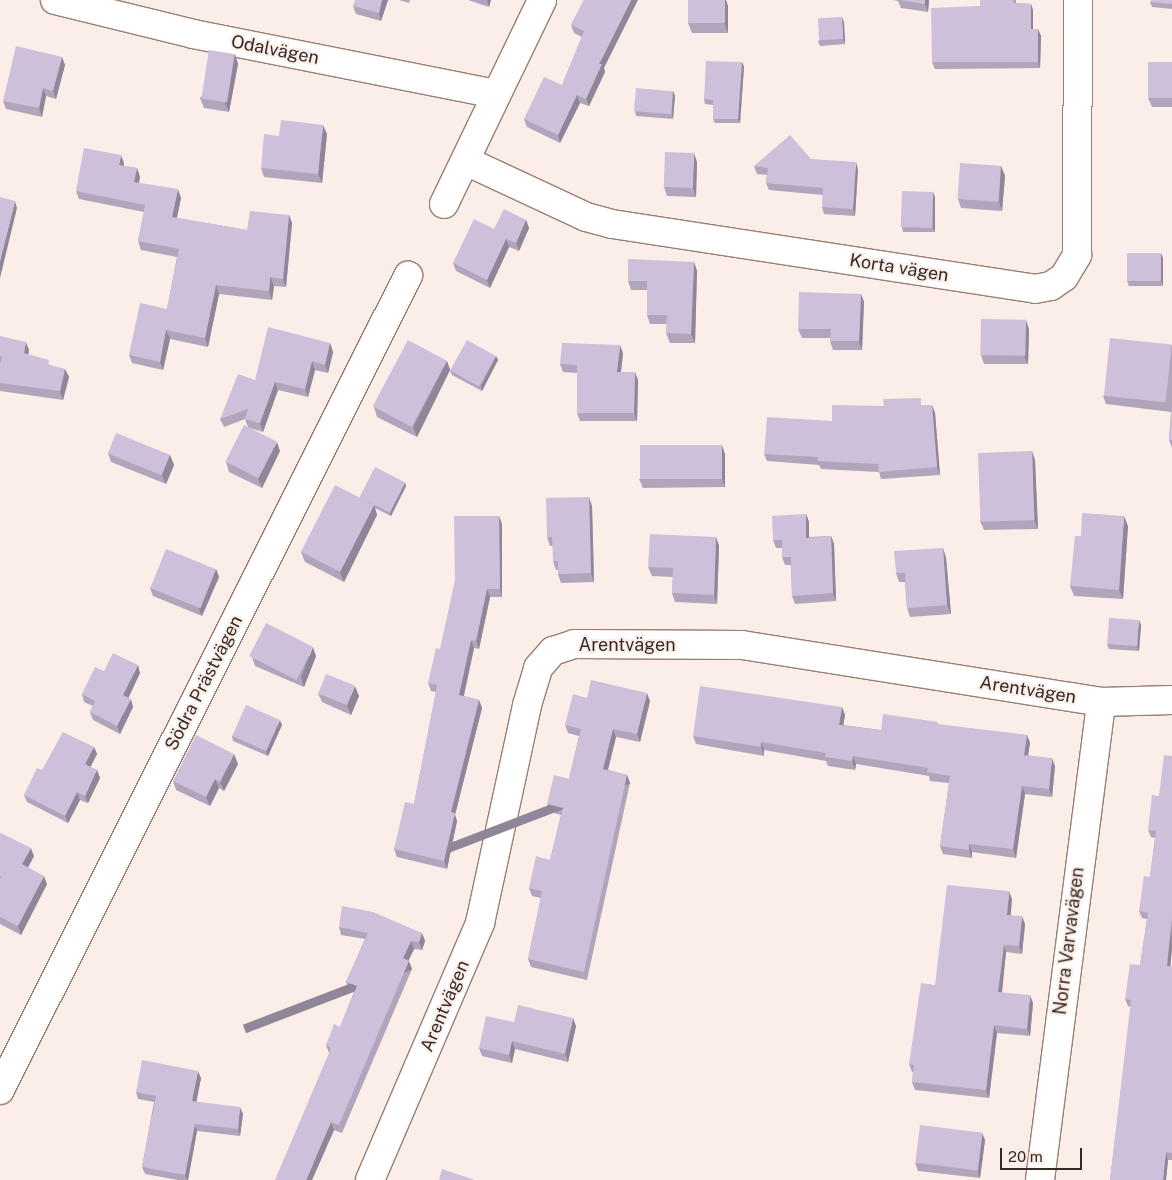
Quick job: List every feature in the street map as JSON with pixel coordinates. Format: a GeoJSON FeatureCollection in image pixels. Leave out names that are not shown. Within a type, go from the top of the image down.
{"type":"FeatureCollection","features":[{"type":"Feature","properties":{"kind":"street","name":"Odalvägen"},"geometry":{"type":"LineString","coordinates":[[55,0],[193,34],[496,94]]}},
{"type":"Feature","properties":{"kind":"street"},"geometry":{"type":"LineString","coordinates":[[444,204],[542,0]]}},
{"type":"Feature","properties":{"kind":"street","name":"Korta vägen"},"geometry":{"type":"LineString","coordinates":[[466,161],[586,217],[612,224],[1035,289],[1051,286],[1064,277],[1077,254],[1078,0]]}},
{"type":"Feature","properties":{"kind":"street","name":"Södra Prästvägen"},"geometry":{"type":"LineString","coordinates":[[0,1090],[408,276]]}},
{"type":"Feature","properties":{"kind":"street","name":"Arentvägen"},"geometry":{"type":"LineString","coordinates":[[370,1180],[480,923],[527,705],[538,668],[553,650],[574,644],[742,646],[1101,702],[1172,700]]}},
{"type":"Feature","properties":{"kind":"street","name":"Norra Varvavägen"},"geometry":{"type":"LineString","coordinates":[[1040,1180],[1101,702]]}},
{"type":"Feature","properties":{"kind":"building"},"geometry":{"type":"Polygon","coordinates":[[[355,0],[382,0],[379,13],[353,6],[355,0]]]}},
{"type":"Feature","properties":{"kind":"building"},"geometry":{"type":"Polygon","coordinates":[[[584,0],[631,0],[599,64],[602,64],[586,99],[577,95],[558,135],[524,119],[544,77],[562,85],[584,31],[571,25],[584,0]]]}},
{"type":"Feature","properties":{"kind":"building"},"geometry":{"type":"Polygon","coordinates":[[[688,0],[725,0],[725,23],[688,23],[688,0]]]}},
{"type":"Feature","properties":{"kind":"building"},"geometry":{"type":"Polygon","coordinates":[[[899,0],[925,0],[925,4],[899,0]]]}},
{"type":"Feature","properties":{"kind":"building"},"geometry":{"type":"Polygon","coordinates":[[[980,0],[1013,0],[1013,3],[1031,4],[1031,29],[1038,29],[1038,62],[932,62],[931,8],[980,6],[980,0]]]}},
{"type":"Feature","properties":{"kind":"building"},"geometry":{"type":"Polygon","coordinates":[[[1151,0],[1172,0],[1172,4],[1150,2],[1151,0]]]}},
{"type":"Feature","properties":{"kind":"building"},"geometry":{"type":"Polygon","coordinates":[[[842,17],[843,39],[819,40],[818,18],[842,17]]]}},
{"type":"Feature","properties":{"kind":"building"},"geometry":{"type":"Polygon","coordinates":[[[16,46],[62,57],[53,91],[43,88],[39,108],[3,101],[16,46]]]}},
{"type":"Feature","properties":{"kind":"building"},"geometry":{"type":"Polygon","coordinates":[[[209,50],[235,54],[227,102],[201,98],[209,50]]]}},
{"type":"Feature","properties":{"kind":"building"},"geometry":{"type":"Polygon","coordinates":[[[706,61],[742,62],[738,119],[713,119],[713,100],[704,99],[706,61]]]}},
{"type":"Feature","properties":{"kind":"building"},"geometry":{"type":"Polygon","coordinates":[[[1148,62],[1172,62],[1172,98],[1148,98],[1148,62]]]}},
{"type":"Feature","properties":{"kind":"building"},"geometry":{"type":"Polygon","coordinates":[[[636,88],[673,91],[671,114],[634,111],[636,88]]]}},
{"type":"Feature","properties":{"kind":"building"},"geometry":{"type":"Polygon","coordinates":[[[281,120],[323,125],[318,174],[261,168],[264,134],[279,136],[281,120]]]}},
{"type":"Feature","properties":{"kind":"building"},"geometry":{"type":"Polygon","coordinates":[[[790,135],[811,159],[856,162],[853,209],[822,207],[823,188],[766,183],[768,168],[754,166],[790,135]]]}},
{"type":"Feature","properties":{"kind":"building"},"geometry":{"type":"Polygon","coordinates":[[[84,148],[121,155],[119,165],[137,168],[134,182],[178,189],[172,217],[247,230],[250,211],[289,215],[283,279],[270,277],[269,291],[216,285],[205,338],[166,330],[160,362],[129,355],[140,303],[167,309],[179,249],[138,241],[145,205],[76,191],[84,148]]]}},
{"type":"Feature","properties":{"kind":"building"},"geometry":{"type":"Polygon","coordinates":[[[665,152],[694,153],[693,188],[664,187],[665,152]]]}},
{"type":"Feature","properties":{"kind":"building"},"geometry":{"type":"Polygon","coordinates":[[[960,163],[1001,166],[998,202],[957,199],[960,163]]]}},
{"type":"Feature","properties":{"kind":"building"},"geometry":{"type":"Polygon","coordinates":[[[902,191],[933,192],[932,228],[901,227],[902,191]]]}},
{"type":"Feature","properties":{"kind":"building"},"geometry":{"type":"Polygon","coordinates":[[[0,197],[15,201],[0,261],[0,197]]]}},
{"type":"Feature","properties":{"kind":"building"},"geometry":{"type":"Polygon","coordinates":[[[504,209],[526,220],[516,243],[506,239],[487,280],[453,263],[474,219],[494,229],[504,209]]]}},
{"type":"Feature","properties":{"kind":"building"},"geometry":{"type":"Polygon","coordinates":[[[1127,253],[1161,253],[1161,281],[1127,281],[1127,253]]]}},
{"type":"Feature","properties":{"kind":"building"},"geometry":{"type":"Polygon","coordinates":[[[628,259],[694,262],[691,334],[666,333],[667,315],[647,315],[647,281],[628,281],[628,259]]]}},
{"type":"Feature","properties":{"kind":"building"},"geometry":{"type":"Polygon","coordinates":[[[799,292],[861,294],[859,341],[830,341],[831,329],[798,329],[799,292]]]}},
{"type":"Feature","properties":{"kind":"building"},"geometry":{"type":"Polygon","coordinates":[[[981,319],[1026,320],[1025,356],[980,355],[981,319]]]}},
{"type":"Feature","properties":{"kind":"building"},"geometry":{"type":"Polygon","coordinates":[[[268,327],[330,343],[325,365],[312,361],[305,389],[275,382],[260,423],[245,419],[248,409],[220,419],[238,374],[255,380],[268,327]]]}},
{"type":"Feature","properties":{"kind":"building"},"geometry":{"type":"Polygon","coordinates":[[[0,336],[26,342],[24,353],[49,360],[48,365],[65,369],[60,391],[0,383],[2,357],[0,356],[0,336]]]}},
{"type":"Feature","properties":{"kind":"building"},"geometry":{"type":"Polygon","coordinates":[[[1110,338],[1172,344],[1166,402],[1104,396],[1110,338]]]}},
{"type":"Feature","properties":{"kind":"building"},"geometry":{"type":"Polygon","coordinates":[[[408,340],[447,361],[412,427],[373,406],[408,340]]]}},
{"type":"Feature","properties":{"kind":"building"},"geometry":{"type":"Polygon","coordinates":[[[467,340],[496,356],[479,387],[450,371],[467,340]]]}},
{"type":"Feature","properties":{"kind":"building"},"geometry":{"type":"Polygon","coordinates":[[[562,343],[620,345],[617,372],[635,372],[634,413],[577,413],[577,365],[560,364],[562,343]]]}},
{"type":"Feature","properties":{"kind":"building"},"geometry":{"type":"Polygon","coordinates":[[[921,398],[921,405],[932,405],[937,467],[879,472],[878,464],[818,461],[818,457],[764,454],[767,417],[832,421],[832,405],[884,406],[883,399],[921,398]]]}},
{"type":"Feature","properties":{"kind":"building"},"geometry":{"type":"Polygon","coordinates":[[[1172,407],[1172,440],[1169,440],[1172,407]]]}},
{"type":"Feature","properties":{"kind":"building"},"geometry":{"type":"Polygon","coordinates":[[[244,425],[277,442],[258,478],[225,462],[244,425]]]}},
{"type":"Feature","properties":{"kind":"building"},"geometry":{"type":"Polygon","coordinates":[[[116,433],[170,455],[162,475],[108,453],[116,433]]]}},
{"type":"Feature","properties":{"kind":"building"},"geometry":{"type":"Polygon","coordinates":[[[640,445],[722,445],[722,479],[640,479],[640,445]]]}},
{"type":"Feature","properties":{"kind":"building"},"geometry":{"type":"Polygon","coordinates":[[[1032,451],[1034,520],[980,522],[978,453],[1032,451]]]}},
{"type":"Feature","properties":{"kind":"building"},"geometry":{"type":"Polygon","coordinates":[[[375,467],[405,482],[390,513],[360,497],[375,467]]]}},
{"type":"Feature","properties":{"kind":"building"},"geometry":{"type":"Polygon","coordinates":[[[335,485],[374,505],[340,572],[301,552],[335,485]]]}},
{"type":"Feature","properties":{"kind":"building"},"geometry":{"type":"Polygon","coordinates":[[[589,497],[591,573],[558,574],[558,561],[553,561],[552,537],[547,537],[546,498],[589,497]]]}},
{"type":"Feature","properties":{"kind":"building"},"geometry":{"type":"Polygon","coordinates":[[[1082,513],[1124,516],[1119,590],[1070,586],[1075,536],[1081,536],[1082,513]]]}},
{"type":"Feature","properties":{"kind":"building"},"geometry":{"type":"Polygon","coordinates":[[[806,514],[806,538],[831,536],[833,593],[792,596],[791,557],[782,557],[782,540],[773,540],[772,516],[806,514]]]}},
{"type":"Feature","properties":{"kind":"building"},"geometry":{"type":"Polygon","coordinates":[[[454,516],[499,516],[500,589],[487,589],[476,641],[471,640],[459,695],[479,700],[451,812],[455,813],[444,861],[394,849],[405,802],[414,804],[437,685],[428,683],[436,648],[440,649],[455,580],[454,516]]]}},
{"type":"Feature","properties":{"kind":"building"},"geometry":{"type":"Polygon","coordinates":[[[650,534],[716,537],[714,595],[672,593],[673,568],[648,567],[650,534]]]}},
{"type":"Feature","properties":{"kind":"building"},"geometry":{"type":"Polygon","coordinates":[[[943,548],[947,605],[907,608],[905,573],[896,573],[894,551],[943,548]]]}},
{"type":"Feature","properties":{"kind":"building"},"geometry":{"type":"Polygon","coordinates":[[[166,549],[216,569],[200,608],[150,588],[166,549]]]}},
{"type":"Feature","properties":{"kind":"building"},"geometry":{"type":"Polygon","coordinates":[[[1109,618],[1139,620],[1137,646],[1107,644],[1109,618]]]}},
{"type":"Feature","properties":{"kind":"building"},"geometry":{"type":"Polygon","coordinates":[[[266,623],[313,647],[296,680],[249,656],[266,623]]]}},
{"type":"Feature","properties":{"kind":"building"},"geometry":{"type":"Polygon","coordinates":[[[113,653],[138,665],[123,695],[131,699],[117,726],[90,712],[95,701],[82,694],[95,667],[104,671],[113,653]]]}},
{"type":"Feature","properties":{"kind":"building"},"geometry":{"type":"Polygon","coordinates":[[[326,674],[355,686],[347,705],[318,693],[326,674]]]}},
{"type":"Feature","properties":{"kind":"building"},"geometry":{"type":"Polygon","coordinates":[[[591,680],[647,693],[637,734],[613,729],[603,769],[627,775],[584,972],[528,959],[542,891],[529,888],[536,856],[550,860],[563,808],[547,804],[554,775],[569,779],[581,729],[565,725],[573,694],[587,698],[591,680]]]}},
{"type":"Feature","properties":{"kind":"building"},"geometry":{"type":"Polygon","coordinates":[[[700,686],[842,707],[839,725],[881,730],[883,714],[938,722],[938,724],[1027,735],[1024,755],[1052,758],[1049,789],[1022,786],[1013,849],[969,844],[969,850],[940,846],[950,776],[927,772],[928,768],[853,756],[852,761],[825,757],[826,753],[761,742],[761,747],[693,736],[700,686]]]}},
{"type":"Feature","properties":{"kind":"building"},"geometry":{"type":"Polygon","coordinates":[[[246,705],[280,720],[266,751],[232,736],[246,705]]]}},
{"type":"Feature","properties":{"kind":"building"},"geometry":{"type":"Polygon","coordinates":[[[63,732],[94,747],[85,764],[97,770],[85,796],[77,792],[65,816],[24,795],[37,768],[42,770],[63,732]]]}},
{"type":"Feature","properties":{"kind":"building"},"geometry":{"type":"Polygon","coordinates":[[[196,735],[234,754],[220,782],[215,779],[206,797],[173,781],[196,735]]]}},
{"type":"Feature","properties":{"kind":"building"},"geometry":{"type":"Polygon","coordinates":[[[1164,755],[1172,756],[1172,918],[1167,966],[1172,966],[1172,1153],[1166,1152],[1163,1180],[1110,1180],[1131,1000],[1125,999],[1130,964],[1140,965],[1148,913],[1139,911],[1144,876],[1150,877],[1156,831],[1148,830],[1152,795],[1159,796],[1164,755]]]}},
{"type":"Feature","properties":{"kind":"building"},"geometry":{"type":"Polygon","coordinates":[[[1,833],[31,848],[22,864],[44,876],[18,926],[0,917],[1,833]]]}},
{"type":"Feature","properties":{"kind":"building"},"geometry":{"type":"Polygon","coordinates":[[[947,885],[1009,891],[1007,915],[1022,916],[1019,946],[1004,945],[998,992],[1030,995],[1027,1029],[994,1025],[986,1090],[912,1082],[914,1065],[909,1064],[921,983],[935,985],[947,885]]]}},
{"type":"Feature","properties":{"kind":"building"},"geometry":{"type":"Polygon","coordinates":[[[342,906],[373,912],[422,933],[419,942],[411,941],[403,958],[409,961],[339,1125],[331,1122],[306,1180],[275,1180],[331,1048],[326,1045],[334,1024],[340,1027],[357,986],[346,982],[368,933],[339,927],[342,906]]]}},
{"type":"Feature","properties":{"kind":"building"},"geometry":{"type":"Polygon","coordinates":[[[518,1005],[573,1018],[565,1054],[512,1041],[509,1055],[479,1048],[486,1016],[514,1022],[518,1005]]]}},
{"type":"Feature","properties":{"kind":"building"},"geometry":{"type":"Polygon","coordinates":[[[142,1060],[198,1071],[192,1101],[240,1107],[238,1129],[195,1124],[185,1175],[142,1167],[156,1096],[136,1092],[142,1060]]]}},
{"type":"Feature","properties":{"kind":"building"},"geometry":{"type":"Polygon","coordinates":[[[920,1125],[983,1133],[978,1170],[915,1163],[920,1125]]]}},
{"type":"Feature","properties":{"kind":"building"},"geometry":{"type":"Polygon","coordinates":[[[442,1169],[475,1180],[439,1180],[442,1169]]]}}]}
